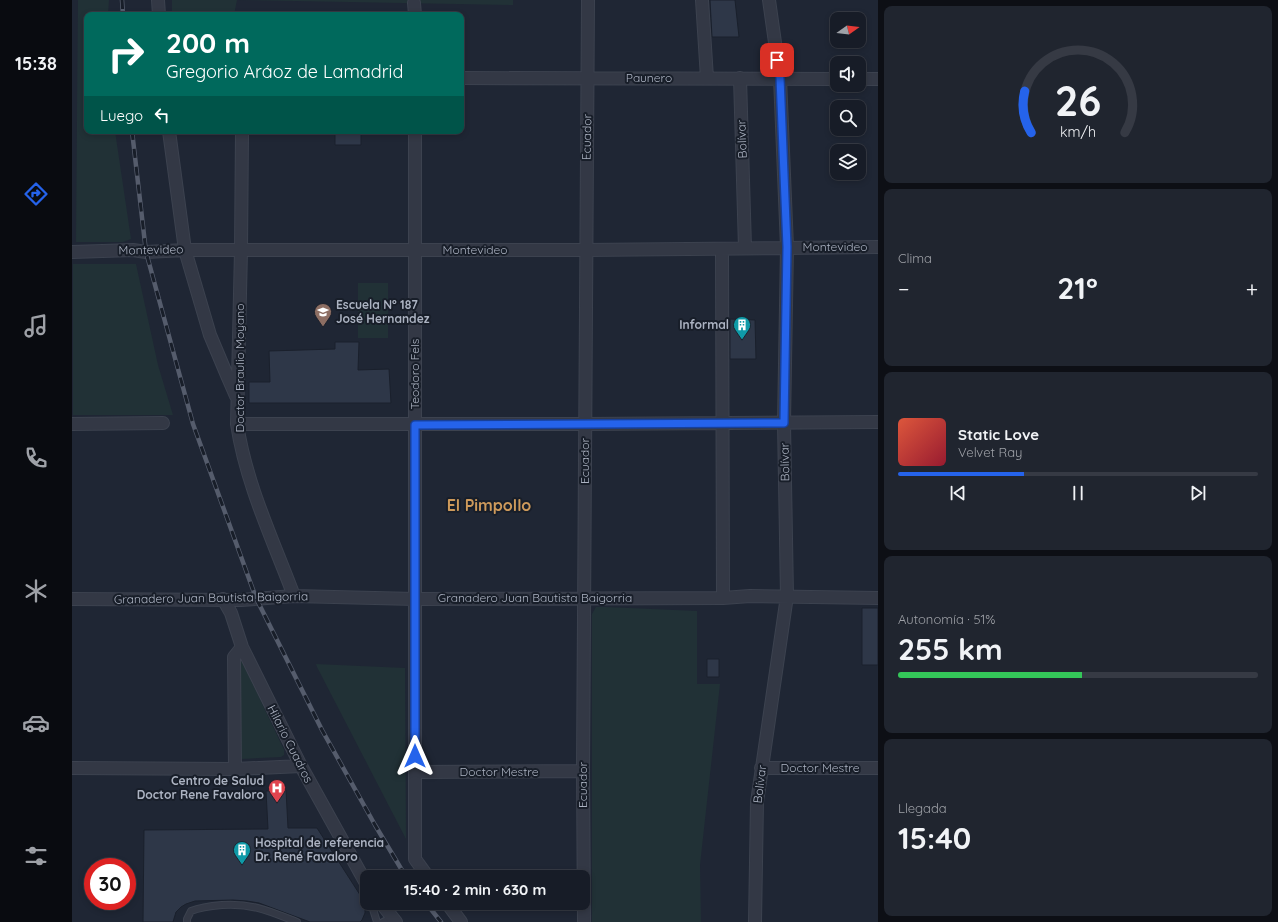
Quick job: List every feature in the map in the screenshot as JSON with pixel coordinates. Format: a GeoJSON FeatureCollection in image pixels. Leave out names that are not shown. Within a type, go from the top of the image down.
{"type":"FeatureCollection","features":[{"type":"Feature","properties":{"kind":"street"},"geometry":{"type":"LineString","coordinates":[[158,0],[159,12]]}},
{"type":"Feature","properties":{"kind":"street","name":"Ecuador"},"geometry":{"type":"LineString","coordinates":[[584,922],[583,771],[588,0]]}},
{"type":"Feature","properties":{"kind":"street"},"geometry":{"type":"LineString","coordinates":[[702,0],[707,78]]}},
{"type":"Feature","properties":{"kind":"street","name":"Bolívar"},"geometry":{"type":"LineString","coordinates":[[755,922],[757,802],[788,596],[784,423],[787,247],[780,78],[770,0]]}},
{"type":"Feature","properties":{"kind":"street","name":"Paunero"},"geometry":{"type":"LineString","coordinates":[[464,78],[830,78]]}},
{"type":"Feature","properties":{"kind":"street","name":"Bolívar"},"geometry":{"type":"LineString","coordinates":[[740,78],[745,248]]}},
{"type":"Feature","properties":{"kind":"street"},"geometry":{"type":"LineString","coordinates":[[866,79],[878,79]]}},
{"type":"Feature","properties":{"kind":"street"},"geometry":{"type":"LineString","coordinates":[[169,134],[184,250],[210,335],[238,399]]}},
{"type":"Feature","properties":{"kind":"street","name":"Doctor Braulio Moyano"},"geometry":{"type":"LineString","coordinates":[[242,134],[237,424],[241,447],[253,490],[294,596]]}},
{"type":"Feature","properties":{"kind":"street","name":"Teodoro Fels"},"geometry":{"type":"LineString","coordinates":[[415,134],[415,859],[423,870]]}},
{"type":"Feature","properties":{"kind":"street","name":"Montevideo"},"geometry":{"type":"LineString","coordinates":[[72,252],[133,250],[146,252],[184,250],[586,250],[878,247]]}},
{"type":"Feature","properties":{"kind":"street"},"geometry":{"type":"LineString","coordinates":[[722,249],[723,598]]}},
{"type":"Feature","properties":{"kind":"street"},"geometry":{"type":"LineString","coordinates":[[237,424],[415,425],[878,422]]}},
{"type":"Feature","properties":{"kind":"street"},"geometry":{"type":"LineString","coordinates":[[72,424],[163,423]]}},
{"type":"Feature","properties":{"kind":"street","name":"Granadero Juan Bautista Baigorria"},"geometry":{"type":"LineString","coordinates":[[72,599],[241,600],[294,596],[415,599],[723,598],[750,596],[878,598]]}},
{"type":"Feature","properties":{"kind":"street","name":"Hilario Cuadros"},"geometry":{"type":"LineString","coordinates":[[223,599],[232,613],[242,647],[301,766],[360,872]]}},
{"type":"Feature","properties":{"kind":"street"},"geometry":{"type":"LineString","coordinates":[[235,769],[234,657],[242,647]]}},
{"type":"Feature","properties":{"kind":"street"},"geometry":{"type":"LineString","coordinates":[[72,768],[235,769],[301,766]]}},
{"type":"Feature","properties":{"kind":"street","name":"Doctor Mestre"},"geometry":{"type":"LineString","coordinates":[[761,768],[878,768]]}},
{"type":"Feature","properties":{"kind":"street","name":"Doctor Mestre"},"geometry":{"type":"LineString","coordinates":[[415,772],[583,771]]}},
{"type":"Feature","properties":{"kind":"street"},"geometry":{"type":"LineString","coordinates":[[385,910],[390,920]]}},
{"type":"Feature","properties":{"kind":"street"},"geometry":{"type":"LineString","coordinates":[[452,910],[461,922]]}},
{"type":"Feature","properties":{"kind":"lane"},"geometry":{"type":"LineString","coordinates":[[187,922],[191,911],[202,907],[239,905],[257,907],[297,922]]}},
{"type":"Feature","properties":{"kind":"lane"},"geometry":{"type":"LineString","coordinates":[[373,910],[377,922]]}},
{"type":"Feature","properties":{"kind":"shaded area"},"geometry":{"type":"Polygon","coordinates":[[[78,0],[109,0],[108,12],[84,12],[84,134],[115,134],[131,239],[123,242],[76,242],[78,0]]]}},
{"type":"Feature","properties":{"kind":"shaded area"},"geometry":{"type":"Polygon","coordinates":[[[172,0],[237,0],[235,12],[172,12],[172,0]]]}},
{"type":"Feature","properties":{"kind":"shaded area"},"geometry":{"type":"Polygon","coordinates":[[[237,0],[513,0],[513,5],[237,0]]]}},
{"type":"Feature","properties":{"kind":"shaded area"},"geometry":{"type":"Polygon","coordinates":[[[73,264],[136,264],[158,365],[173,415],[73,415],[73,264]]]}},
{"type":"Feature","properties":{"kind":"shaded area"},"geometry":{"type":"Polygon","coordinates":[[[358,283],[388,283],[388,338],[358,338],[358,283]]]}},
{"type":"Feature","properties":{"kind":"shaded area"},"geometry":{"type":"Polygon","coordinates":[[[596,607],[697,611],[697,684],[720,684],[700,865],[701,922],[592,922],[592,614],[596,607]]]}},
{"type":"Feature","properties":{"kind":"shaded area"},"geometry":{"type":"Polygon","coordinates":[[[242,661],[284,750],[284,755],[281,757],[241,759],[238,756],[239,663],[242,661]]]}},
{"type":"Feature","properties":{"kind":"shaded area"},"geometry":{"type":"Polygon","coordinates":[[[316,664],[405,668],[406,839],[317,667],[316,664]]]}},
{"type":"Feature","properties":{"kind":"building"},"geometry":{"type":"Polygon","coordinates":[[[710,0],[735,0],[739,37],[712,37],[710,0]]]}},
{"type":"Feature","properties":{"kind":"building"},"geometry":{"type":"Polygon","coordinates":[[[335,134],[361,134],[361,145],[335,145],[335,134]]]}},
{"type":"Feature","properties":{"kind":"building","name":"Informal"},"geometry":{"type":"Polygon","coordinates":[[[730,319],[755,320],[756,359],[730,359],[730,319]]]}},
{"type":"Feature","properties":{"kind":"building","name":"Escuela N° 187 José Hernandez"},"geometry":{"type":"Polygon","coordinates":[[[335,342],[359,342],[358,370],[389,369],[391,403],[249,403],[249,382],[270,382],[269,351],[335,349],[335,342]]]}},
{"type":"Feature","properties":{"kind":"building"},"geometry":{"type":"Polygon","coordinates":[[[862,608],[878,608],[878,665],[862,665],[862,608]]]}},
{"type":"Feature","properties":{"kind":"building"},"geometry":{"type":"Polygon","coordinates":[[[707,659],[719,659],[719,677],[707,677],[707,659]]]}},
{"type":"Feature","properties":{"kind":"building","name":"Hospital de referencia Dr. René Favaloro"},"geometry":{"type":"Polygon","coordinates":[[[286,790],[288,828],[317,828],[360,895],[360,910],[365,910],[362,920],[360,922],[310,922],[259,903],[233,900],[195,901],[181,907],[176,912],[173,922],[143,922],[144,830],[268,829],[266,791],[286,790]]]}},
{"type":"Feature","properties":{"kind":"railway"},"geometry":{"type":"LineString","coordinates":[[122,0],[123,12]]}},
{"type":"Feature","properties":{"kind":"railway"},"geometry":{"type":"LineString","coordinates":[[132,134],[146,252],[193,424],[256,598],[322,730],[402,870]]}},
{"type":"Feature","properties":{"kind":"railway"},"geometry":{"type":"LineString","coordinates":[[432,910],[441,922]]}},
{"type":"Feature","properties":{"kind":"place","name":"Escuela N° 187 José Hernandez"},"geometry":{"type":"Point","coordinates":[323,327]}},
{"type":"Feature","properties":{"kind":"place","name":"Informal"},"geometry":{"type":"Point","coordinates":[742,340]}},
{"type":"Feature","properties":{"kind":"place","name":"Centro de Salud Doctor Rene Favaloro"},"geometry":{"type":"Point","coordinates":[277,803]}},
{"type":"Feature","properties":{"kind":"place","name":"Hospital de referencia Dr. René Favaloro"},"geometry":{"type":"Point","coordinates":[242,865]}},
{"type":"Feature","properties":{"kind":"district","name":"El Pimpollo"},"geometry":{"type":"Point","coordinates":[489,505]}},
{"type":"Feature","properties":{"kind":"route"},"geometry":{"type":"LineString","coordinates":[[415,756],[415,425],[784,423],[787,247],[780,78],[777,60]]}}]}
